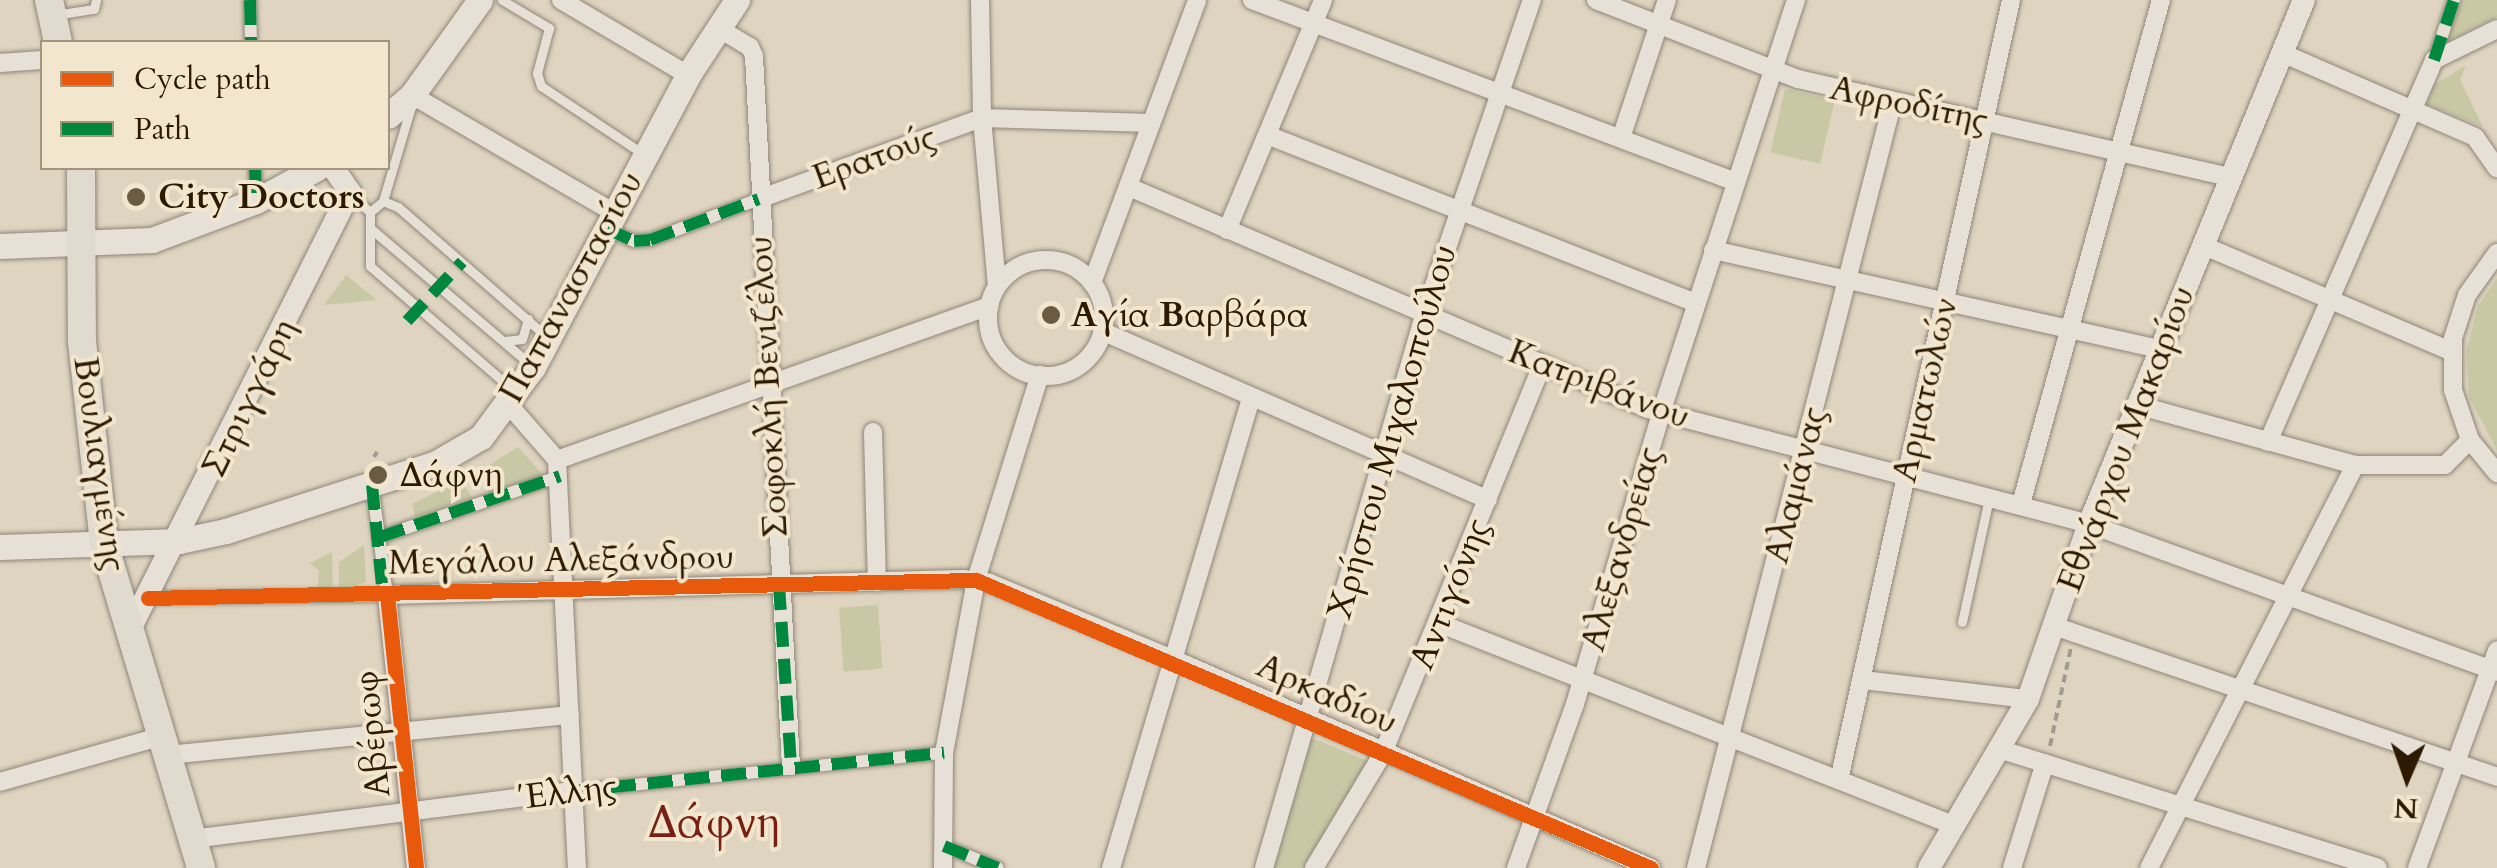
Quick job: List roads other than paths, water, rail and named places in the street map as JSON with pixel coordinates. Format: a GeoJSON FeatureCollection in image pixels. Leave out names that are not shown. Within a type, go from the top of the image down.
{"type":"FeatureCollection","features":[{"type":"Feature","properties":{"kind":"main road"},"geometry":{"type":"LineString","coordinates":[[390,114],[412,95],[480,0]]}},
{"type":"Feature","properties":{"kind":"main road","name":"Παπαναστασίου"},"geometry":{"type":"LineString","coordinates":[[0,547],[179,541],[372,485],[464,449],[513,399],[533,367],[688,75],[737,0]]}},
{"type":"Feature","properties":{"kind":"main road","name":"Βουλιαγμένης"},"geometry":{"type":"LineString","coordinates":[[80,170],[85,246],[84,376],[104,544],[132,627],[201,868]]}},
{"type":"Feature","properties":{"kind":"main road"},"geometry":{"type":"LineString","coordinates":[[0,246],[85,246],[152,240],[256,201],[313,170]]}},
{"type":"Feature","properties":{"kind":"street"},"geometry":{"type":"LineString","coordinates":[[250,0],[251,40]]}},
{"type":"Feature","properties":{"kind":"street"},"geometry":{"type":"LineString","coordinates":[[561,0],[688,75]]}},
{"type":"Feature","properties":{"kind":"street"},"geometry":{"type":"LineString","coordinates":[[980,0],[982,118],[997,285],[989,306],[988,325],[1005,359],[1040,375],[1086,360],[1102,331],[1092,284],[1197,0]]}},
{"type":"Feature","properties":{"kind":"street"},"geometry":{"type":"LineString","coordinates":[[1252,0],[1736,182]]}},
{"type":"Feature","properties":{"kind":"street"},"geometry":{"type":"LineString","coordinates":[[1227,230],[1323,0]]}},
{"type":"Feature","properties":{"kind":"street","name":"Χρήστου Μιχαλοπούλου"},"geometry":{"type":"LineString","coordinates":[[1264,868],[1424,315],[1532,0]]}},
{"type":"Feature","properties":{"kind":"street","name":"Αφροδίτης"},"geometry":{"type":"LineString","coordinates":[[1596,0],[1773,71],[2230,177]]}},
{"type":"Feature","properties":{"kind":"street"},"geometry":{"type":"LineString","coordinates":[[1621,138],[1667,0]]}},
{"type":"Feature","properties":{"kind":"street","name":"Αλεξανδρείας"},"geometry":{"type":"LineString","coordinates":[[1516,868],[1583,679],[1661,413],[1796,0]]}},
{"type":"Feature","properties":{"kind":"street","name":"Αρματωλών"},"geometry":{"type":"LineString","coordinates":[[1840,780],[2011,0]]}},
{"type":"Feature","properties":{"kind":"street"},"geometry":{"type":"LineString","coordinates":[[2021,504],[2161,0]]}},
{"type":"Feature","properties":{"kind":"street","name":"Εθνάρχου Μακαρίου"},"geometry":{"type":"LineString","coordinates":[[1933,867],[2064,630],[2089,524],[2304,0]]}},
{"type":"Feature","properties":{"kind":"street"},"geometry":{"type":"LineString","coordinates":[[2268,442],[2434,60],[2454,0]]}},
{"type":"Feature","properties":{"kind":"street","name":"Σοφοκλή Βενιζέλου"},"geometry":{"type":"LineString","coordinates":[[718,28],[754,56],[790,766]]}},
{"type":"Feature","properties":{"kind":"street"},"geometry":{"type":"LineString","coordinates":[[2434,60],[2497,29]]}},
{"type":"Feature","properties":{"kind":"street"},"geometry":{"type":"LineString","coordinates":[[2282,53],[2474,137],[2497,168]]}},
{"type":"Feature","properties":{"kind":"street"},"geometry":{"type":"LineString","coordinates":[[0,64],[40,60]]}},
{"type":"Feature","properties":{"kind":"street"},"geometry":{"type":"LineString","coordinates":[[412,95],[611,221]]}},
{"type":"Feature","properties":{"kind":"street","name":"Αλαμάνας"},"geometry":{"type":"LineString","coordinates":[[1696,868],[1893,101]]}},
{"type":"Feature","properties":{"kind":"street","name":"Ερατούς"},"geometry":{"type":"LineString","coordinates":[[611,221],[634,242],[650,240],[982,118],[1151,123]]}},
{"type":"Feature","properties":{"kind":"street"},"geometry":{"type":"LineString","coordinates":[[1267,134],[1696,303]]}},
{"type":"Feature","properties":{"kind":"street"},"geometry":{"type":"LineString","coordinates":[[255,170],[256,201]]}},
{"type":"Feature","properties":{"kind":"street"},"geometry":{"type":"LineString","coordinates":[[335,170],[350,192]]}},
{"type":"Feature","properties":{"kind":"street","name":"Κατριβάνου"},"geometry":{"type":"LineString","coordinates":[[1128,188],[1661,413],[2089,524],[2494,670]]}},
{"type":"Feature","properties":{"kind":"street","name":"Στριγγάρη"},"geometry":{"type":"LineString","coordinates":[[132,627],[179,541],[350,192]]}},
{"type":"Feature","properties":{"kind":"street"},"geometry":{"type":"LineString","coordinates":[[2202,245],[2453,352]]}},
{"type":"Feature","properties":{"kind":"street"},"geometry":{"type":"LineString","coordinates":[[1713,250],[2159,349]]}},
{"type":"Feature","properties":{"kind":"street"},"geometry":{"type":"LineString","coordinates":[[2497,253],[2466,294],[2453,352],[2453,390],[2470,440],[2497,473]]}},
{"type":"Feature","properties":{"kind":"street"},"geometry":{"type":"LineString","coordinates":[[997,285],[1026,263],[1044,260],[1062,262],[1092,284]]}},
{"type":"Feature","properties":{"kind":"street"},"geometry":{"type":"LineString","coordinates":[[380,537],[768,384],[989,306]]}},
{"type":"Feature","properties":{"kind":"street"},"geometry":{"type":"LineString","coordinates":[[1102,331],[1488,500]]}},
{"type":"Feature","properties":{"kind":"street","name":"Αντιγόνης"},"geometry":{"type":"LineString","coordinates":[[1314,868],[1384,753],[1442,624],[1542,366]]}},
{"type":"Feature","properties":{"kind":"street"},"geometry":{"type":"LineString","coordinates":[[943,868],[944,753],[976,580],[1040,375]]}},
{"type":"Feature","properties":{"kind":"street"},"geometry":{"type":"LineString","coordinates":[[1111,868],[1252,397]]}},
{"type":"Feature","properties":{"kind":"street"},"geometry":{"type":"LineString","coordinates":[[513,399],[559,468],[577,868]]}},
{"type":"Feature","properties":{"kind":"street"},"geometry":{"type":"LineString","coordinates":[[2136,405],[2355,465],[2445,465],[2470,440]]}},
{"type":"Feature","properties":{"kind":"street"},"geometry":{"type":"LineString","coordinates":[[872,432],[877,582]]}},
{"type":"Feature","properties":{"kind":"street"},"geometry":{"type":"LineString","coordinates":[[2149,868],[2355,465]]}},
{"type":"Feature","properties":{"kind":"street"},"geometry":{"type":"LineString","coordinates":[[372,485],[387,595]]}},
{"type":"Feature","properties":{"kind":"street","name":"Μεγάλου Αλεξάνδρου"},"geometry":{"type":"LineString","coordinates":[[148,598],[976,580]]}},
{"type":"Feature","properties":{"kind":"street","name":"Αρκαδίου"},"geometry":{"type":"LineString","coordinates":[[976,580],[1309,718],[1651,868]]}},
{"type":"Feature","properties":{"kind":"street","name":"Αβέρωφ"},"geometry":{"type":"LineString","coordinates":[[387,595],[416,868]]}},
{"type":"Feature","properties":{"kind":"street"},"geometry":{"type":"LineString","coordinates":[[1442,624],[1953,825]]}},
{"type":"Feature","properties":{"kind":"street"},"geometry":{"type":"LineString","coordinates":[[2064,630],[2497,777]]}},
{"type":"Feature","properties":{"kind":"street"},"geometry":{"type":"LineString","coordinates":[[2417,868],[2494,670],[2497,650]]}},
{"type":"Feature","properties":{"kind":"street"},"geometry":{"type":"LineString","coordinates":[[1863,680],[2028,699]]}},
{"type":"Feature","properties":{"kind":"street"},"geometry":{"type":"LineString","coordinates":[[0,782],[165,745],[402,732],[570,715]]}},
{"type":"Feature","properties":{"kind":"street"},"geometry":{"type":"LineString","coordinates":[[1999,748],[2378,868]]}},
{"type":"Feature","properties":{"kind":"street","name":"Έλλης"},"geometry":{"type":"LineString","coordinates":[[192,838],[790,766],[944,753]]}},
{"type":"Feature","properties":{"kind":"street"},"geometry":{"type":"LineString","coordinates":[[2012,868],[2046,763]]}},
{"type":"Feature","properties":{"kind":"street"},"geometry":{"type":"LineString","coordinates":[[944,846],[998,868]]}},
{"type":"Feature","properties":{"kind":"lane"},"geometry":{"type":"LineString","coordinates":[[53,19],[94,10],[96,0]]}},
{"type":"Feature","properties":{"kind":"lane"},"geometry":{"type":"LineString","coordinates":[[502,0],[548,28],[537,73],[541,86],[645,155]]}},
{"type":"Feature","properties":{"kind":"lane"},"geometry":{"type":"LineString","coordinates":[[370,212],[383,202],[412,95]]}},
{"type":"Feature","properties":{"kind":"lane"},"geometry":{"type":"LineString","coordinates":[[350,192],[370,212],[370,266],[513,399]]}},
{"type":"Feature","properties":{"kind":"lane"},"geometry":{"type":"LineString","coordinates":[[383,202],[398,207],[549,339]]}},
{"type":"Feature","properties":{"kind":"lane"},"geometry":{"type":"LineString","coordinates":[[370,228],[533,367]]}},
{"type":"Feature","properties":{"kind":"lane"},"geometry":{"type":"LineString","coordinates":[[502,341],[522,338],[528,319]]}},
{"type":"Feature","properties":{"kind":"lane"},"geometry":{"type":"LineString","coordinates":[[1962,622],[1990,496]]}},
{"type":"Feature","properties":{"kind":"place","name":"City Doctors"},"geometry":{"type":"Point","coordinates":[136,197]}},
{"type":"Feature","properties":{"kind":"place","name":"Αγία Βαρβάρα"},"geometry":{"type":"Point","coordinates":[1051,315]}},
{"type":"Feature","properties":{"kind":"place","name":"Δάφνη"},"geometry":{"type":"Point","coordinates":[378,475]}},
{"type":"Feature","properties":{"kind":"district","name":"Δάφνη"},"geometry":{"type":"Point","coordinates":[714,823]}}]}
